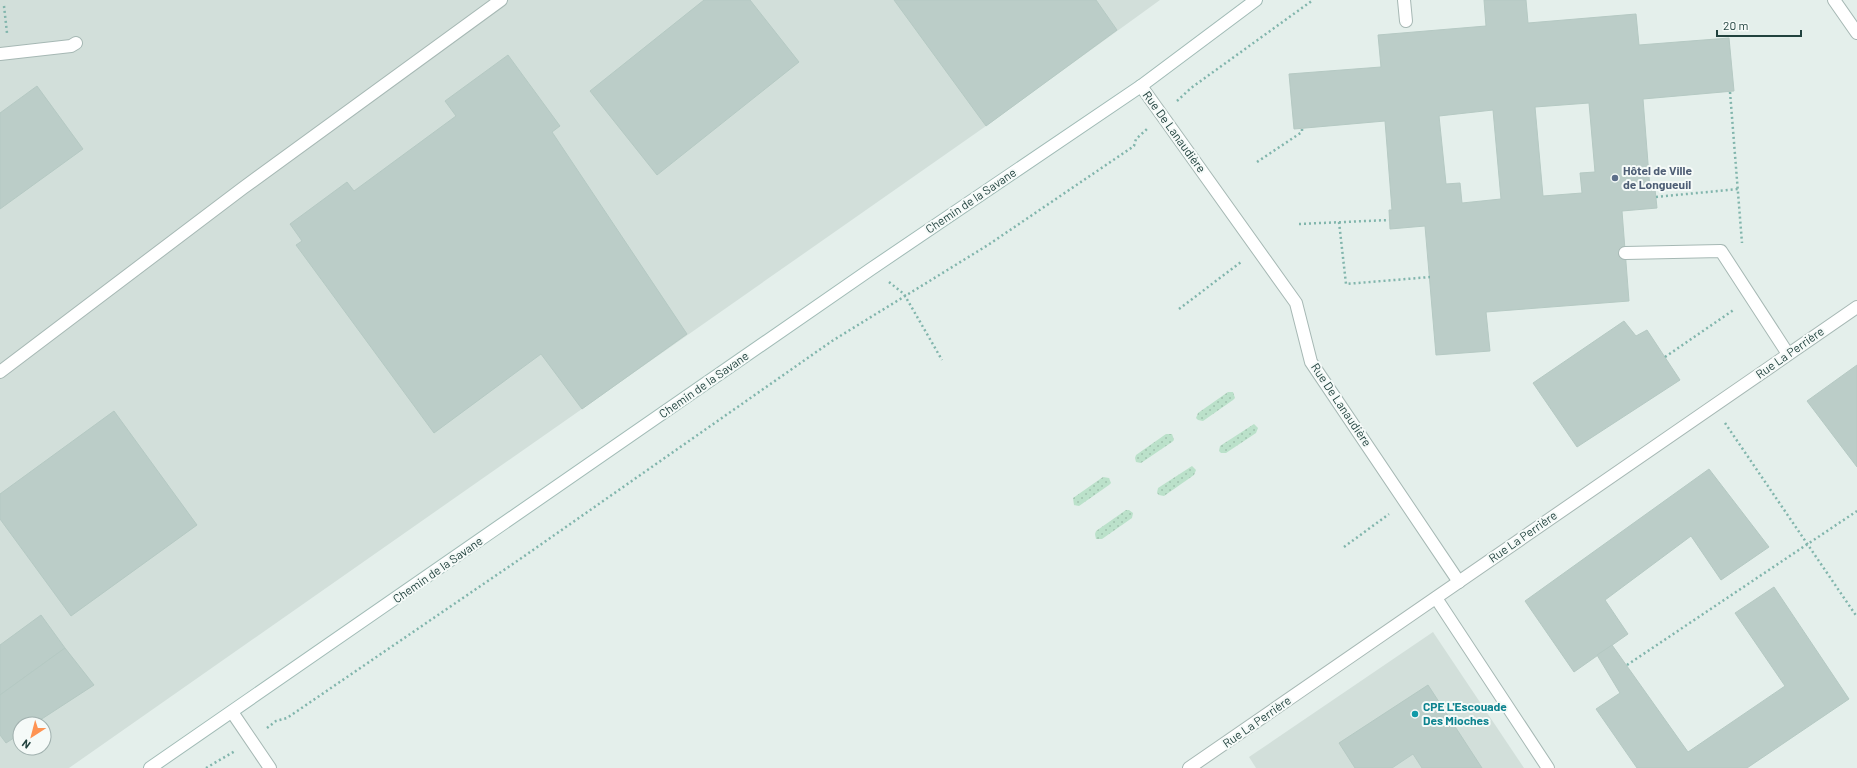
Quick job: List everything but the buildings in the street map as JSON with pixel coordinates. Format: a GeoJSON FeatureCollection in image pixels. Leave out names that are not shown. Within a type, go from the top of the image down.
{"type":"FeatureCollection","features":[{"type":"Feature","properties":{"kind":"street"},"geometry":{"type":"LineString","coordinates":[[0,372],[243,188],[501,0]]}},
{"type":"Feature","properties":{"kind":"street","name":"Chemin de la Savane"},"geometry":{"type":"LineString","coordinates":[[150,768],[871,269],[1141,86],[1256,0]]}},
{"type":"Feature","properties":{"kind":"street"},"geometry":{"type":"LineString","coordinates":[[1404,0],[1406,21]]}},
{"type":"Feature","properties":{"kind":"street"},"geometry":{"type":"LineString","coordinates":[[1834,0],[1857,33]]}},
{"type":"Feature","properties":{"kind":"street"},"geometry":{"type":"LineString","coordinates":[[4,54],[71,46],[76,43]]}},
{"type":"Feature","properties":{"kind":"street","name":"Rue De Lanaudière"},"geometry":{"type":"LineString","coordinates":[[1141,86],[1296,303],[1311,362],[1459,582]]}},
{"type":"Feature","properties":{"kind":"street"},"geometry":{"type":"LineString","coordinates":[[1626,253],[1721,251],[1788,354]]}},
{"type":"Feature","properties":{"kind":"street","name":"Rue La Perrière"},"geometry":{"type":"LineString","coordinates":[[1189,768],[1857,307]]}},
{"type":"Feature","properties":{"kind":"street"},"geometry":{"type":"LineString","coordinates":[[1436,598],[1548,768]]}},
{"type":"Feature","properties":{"kind":"street"},"geometry":{"type":"LineString","coordinates":[[232,712],[270,768]]}},
{"type":"Feature","properties":{"kind":"path"},"geometry":{"type":"LineString","coordinates":[[1191,88],[1313,0]]}},
{"type":"Feature","properties":{"kind":"path"},"geometry":{"type":"LineString","coordinates":[[4,6],[4,54]]}},
{"type":"Feature","properties":{"kind":"path"},"geometry":{"type":"LineString","coordinates":[[1730,92],[1742,251]]}},
{"type":"Feature","properties":{"kind":"path"},"geometry":{"type":"LineString","coordinates":[[1257,162],[1302,132],[1302,128]]}},
{"type":"Feature","properties":{"kind":"path"},"geometry":{"type":"LineString","coordinates":[[276,721],[287,718],[522,557],[832,341],[904,294],[1007,232],[1134,146],[1136,139]]}},
{"type":"Feature","properties":{"kind":"path"},"geometry":{"type":"LineString","coordinates":[[1656,197],[1738,189]]}},
{"type":"Feature","properties":{"kind":"path"},"geometry":{"type":"LineString","coordinates":[[1299,224],[1389,220]]}},
{"type":"Feature","properties":{"kind":"path"},"geometry":{"type":"LineString","coordinates":[[1339,222],[1346,284],[1430,277]]}},
{"type":"Feature","properties":{"kind":"path"},"geometry":{"type":"LineString","coordinates":[[1179,309],[1245,260]]}},
{"type":"Feature","properties":{"kind":"path"},"geometry":{"type":"LineString","coordinates":[[871,269],[904,294],[942,360]]}},
{"type":"Feature","properties":{"kind":"path"},"geometry":{"type":"LineString","coordinates":[[1665,357],[1751,298]]}},
{"type":"Feature","properties":{"kind":"path"},"geometry":{"type":"LineString","coordinates":[[1713,406],[1857,617]]}},
{"type":"Feature","properties":{"kind":"path"},"geometry":{"type":"LineString","coordinates":[[1626,665],[1857,512]]}},
{"type":"Feature","properties":{"kind":"path"},"geometry":{"type":"LineString","coordinates":[[1344,547],[1383,518]]}},
{"type":"Feature","properties":{"kind":"path"},"geometry":{"type":"LineString","coordinates":[[206,768],[230,755]]}},
{"type":"Feature","properties":{"kind":"shaded area"},"geometry":{"type":"Polygon","coordinates":[[[0,0],[1160,0],[986,126],[69,768],[0,768],[0,0]]]}},
{"type":"Feature","properties":{"kind":"shaded area"},"geometry":{"type":"Polygon","coordinates":[[[1433,632],[1524,768],[1256,768],[1249,757],[1433,632]]]}},
{"type":"Feature","properties":{"kind":"green space"},"geometry":{"type":"Polygon","coordinates":[[[1228,392],[1233,392],[1235,398],[1233,400],[1203,421],[1196,418],[1198,413],[1228,392]]]}},
{"type":"Feature","properties":{"kind":"green space"},"geometry":{"type":"Polygon","coordinates":[[[1254,424],[1258,428],[1256,433],[1226,453],[1221,453],[1219,451],[1220,446],[1254,424]]]}},
{"type":"Feature","properties":{"kind":"green space"},"geometry":{"type":"Polygon","coordinates":[[[1166,434],[1172,434],[1174,440],[1141,463],[1136,462],[1136,455],[1166,434]]]}},
{"type":"Feature","properties":{"kind":"green space"},"geometry":{"type":"Polygon","coordinates":[[[1192,466],[1196,470],[1194,475],[1164,496],[1157,493],[1158,488],[1192,466]]]}},
{"type":"Feature","properties":{"kind":"green space"},"geometry":{"type":"Polygon","coordinates":[[[1103,477],[1109,478],[1111,483],[1079,506],[1074,505],[1073,498],[1103,477]]]}},
{"type":"Feature","properties":{"kind":"green space"},"geometry":{"type":"Polygon","coordinates":[[[1126,510],[1133,513],[1132,518],[1102,539],[1096,539],[1096,531],[1126,510]]]}},
{"type":"Feature","properties":{"kind":"place","name":"Hôtel de Ville de Longueuil"},"geometry":{"type":"Point","coordinates":[1615,178]}},
{"type":"Feature","properties":{"kind":"place","name":"CPE L'Escouade Des Mioches"},"geometry":{"type":"Point","coordinates":[1415,714]}}]}
